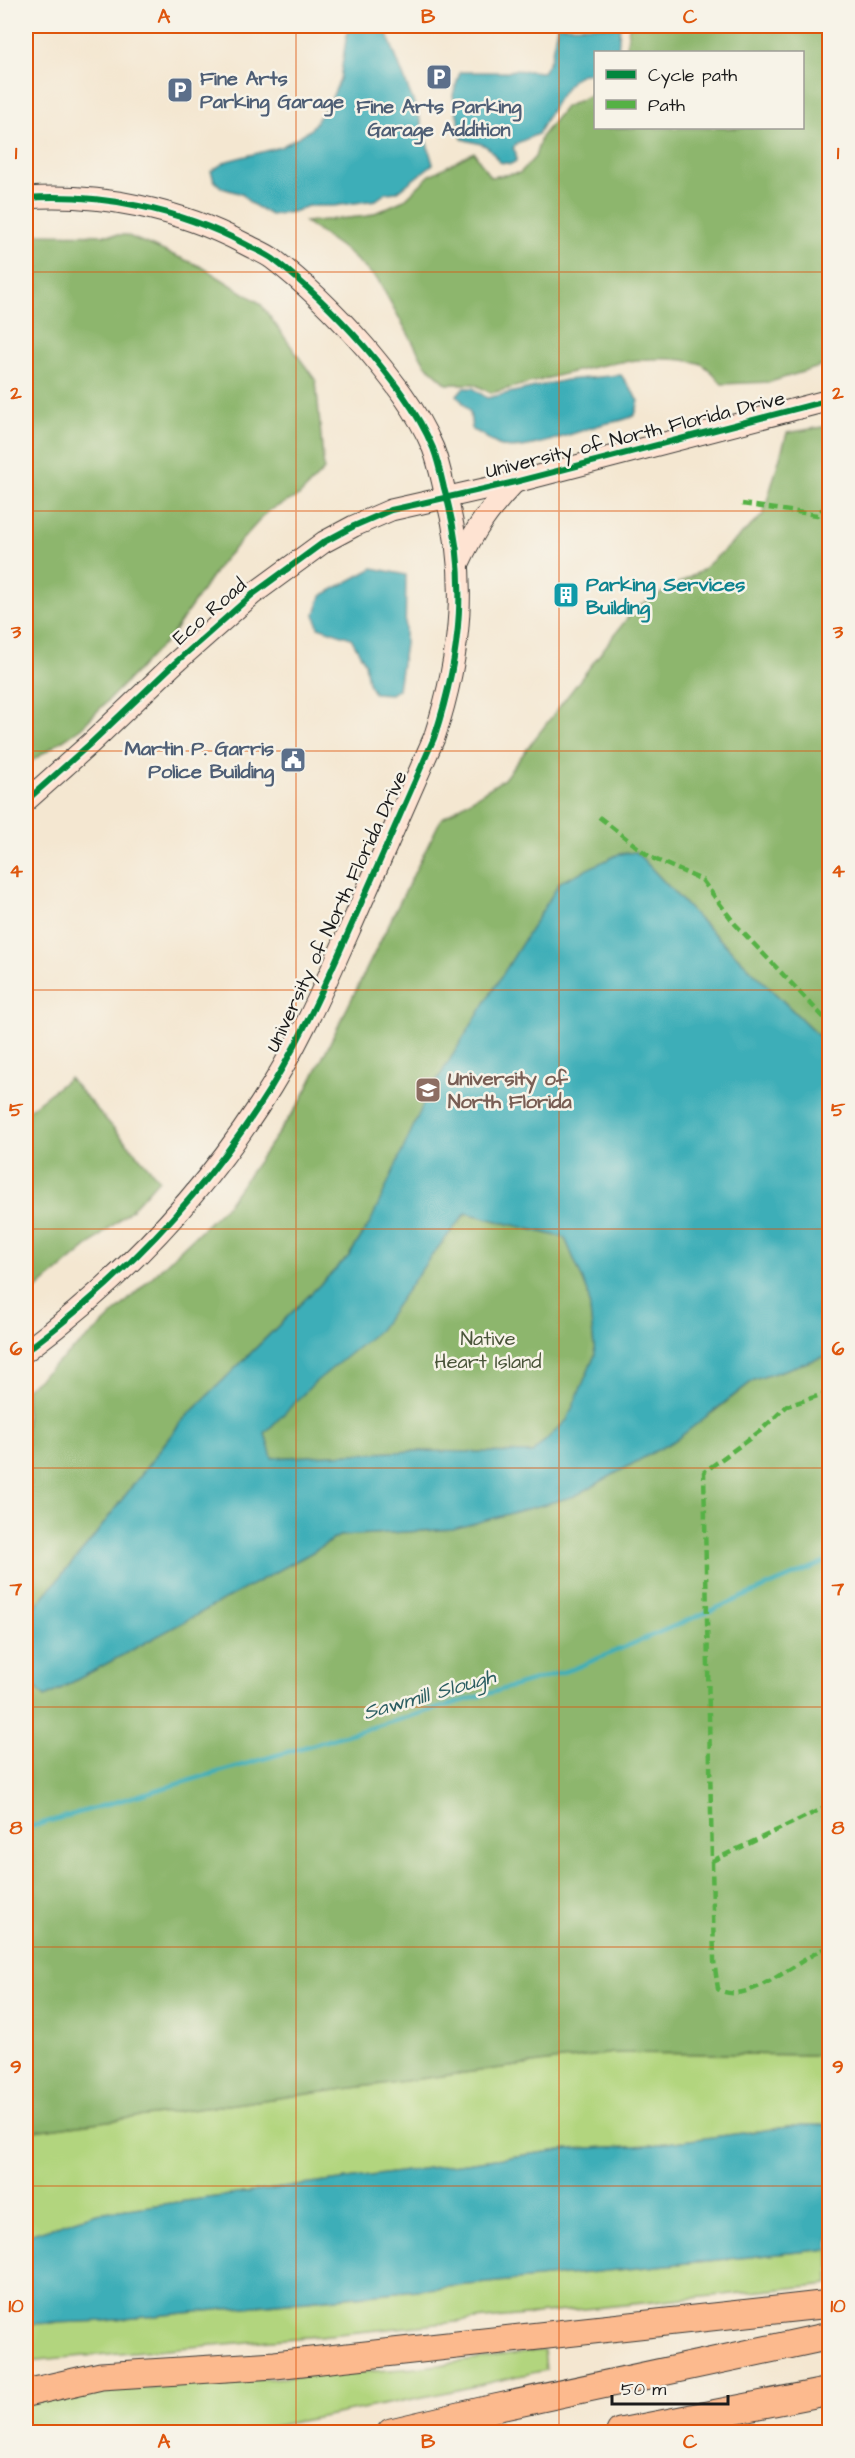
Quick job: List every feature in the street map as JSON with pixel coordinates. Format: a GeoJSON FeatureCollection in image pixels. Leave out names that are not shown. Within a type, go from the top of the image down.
{"type":"FeatureCollection","features":[{"type":"Feature","properties":{"kind":"highway"},"geometry":{"type":"LineString","coordinates":[[26,2376],[62,2373],[101,2376],[275,2365],[830,2304]]}},
{"type":"Feature","properties":{"kind":"highway"},"geometry":{"type":"LineString","coordinates":[[391,2433],[481,2411],[830,2336]]}},
{"type":"Feature","properties":{"kind":"highway"},"geometry":{"type":"LineString","coordinates":[[26,2393],[101,2376]]}},
{"type":"Feature","properties":{"kind":"highway"},"geometry":{"type":"LineString","coordinates":[[620,2433],[830,2391]]}},
{"type":"Feature","properties":{"kind":"highway"},"geometry":{"type":"LineString","coordinates":[[690,2433],[830,2406]]}},
{"type":"Feature","properties":{"kind":"street","name":"University of North Florida Drive"},"geometry":{"type":"LineString","coordinates":[[26,198],[71,198],[156,208],[221,231],[272,258],[333,310],[392,378],[416,415],[434,449],[447,498],[459,564],[459,625],[456,656],[434,738],[321,993],[293,1049],[260,1106],[168,1224],[81,1306],[26,1352]]}},
{"type":"Feature","properties":{"kind":"street","name":"University of North Florida Drive"},"geometry":{"type":"LineString","coordinates":[[447,498],[830,400]]}},
{"type":"Feature","properties":{"kind":"street"},"geometry":{"type":"LineString","coordinates":[[459,564],[473,532],[494,504],[515,482]]}},
{"type":"Feature","properties":{"kind":"street","name":"Eco Road"},"geometry":{"type":"LineString","coordinates":[[26,801],[91,743],[174,663],[283,571],[324,542],[354,526],[391,510],[447,498]]}},
{"type":"Feature","properties":{"kind":"green space"},"geometry":{"type":"Polygon","coordinates":[[[629,26],[829,26],[829,364],[770,382],[722,384],[702,364],[675,359],[649,359],[567,373],[491,393],[474,384],[447,384],[425,364],[378,280],[345,250],[305,222],[368,216],[404,200],[430,175],[474,152],[490,177],[520,173],[535,157],[541,137],[565,107],[594,93],[594,129],[804,129],[804,51],[626,51],[629,26]]]}},
{"type":"Feature","properties":{"kind":"green space"},"geometry":{"type":"Polygon","coordinates":[[[26,234],[126,235],[202,267],[260,303],[316,381],[324,470],[299,496],[268,511],[221,563],[171,636],[82,727],[26,765],[26,234]]]}},
{"type":"Feature","properties":{"kind":"green space"},"geometry":{"type":"Polygon","coordinates":[[[829,426],[829,1046],[699,919],[636,852],[370,1223],[349,1256],[181,1422],[89,1543],[26,1617],[26,1389],[97,1330],[227,1205],[301,1101],[441,819],[504,779],[635,608],[701,571],[763,515],[787,433],[829,426]]]}},
{"type":"Feature","properties":{"kind":"green space"},"geometry":{"type":"Polygon","coordinates":[[[69,1078],[159,1179],[131,1210],[26,1298],[26,1112],[69,1078]]]}},
{"type":"Feature","properties":{"kind":"green space","name":"Native Heart Island"},"geometry":{"type":"Polygon","coordinates":[[[466,1213],[565,1238],[588,1292],[595,1355],[568,1420],[532,1453],[415,1451],[272,1458],[265,1433],[429,1259],[466,1213]]]}},
{"type":"Feature","properties":{"kind":"green space"},"geometry":{"type":"Polygon","coordinates":[[[829,1355],[829,2055],[613,2053],[26,2132],[26,1677],[45,1697],[339,1536],[453,1529],[712,1413],[754,1380],[829,1355]]]}},
{"type":"Feature","properties":{"kind":"green space"},"geometry":{"type":"Polygon","coordinates":[[[613,2053],[829,2055],[829,2125],[803,2125],[652,2145],[569,2149],[97,2213],[26,2236],[26,2132],[613,2053]]]}},
{"type":"Feature","properties":{"kind":"green space"},"geometry":{"type":"Polygon","coordinates":[[[829,2249],[829,2284],[319,2336],[26,2361],[26,2324],[105,2321],[829,2249]]]}},
{"type":"Feature","properties":{"kind":"green space"},"geometry":{"type":"Polygon","coordinates":[[[544,2350],[546,2370],[448,2392],[244,2432],[26,2432],[26,2403],[74,2393],[417,2368],[544,2350]]]}},
{"type":"Feature","properties":{"kind":"water"},"geometry":{"type":"Polygon","coordinates":[[[348,26],[384,26],[420,119],[433,164],[397,192],[386,193],[376,200],[334,206],[308,206],[293,212],[271,215],[250,203],[242,194],[222,188],[214,180],[211,171],[227,161],[281,147],[310,130],[330,102],[340,79],[348,26]]]}},
{"type":"Feature","properties":{"kind":"water"},"geometry":{"type":"Polygon","coordinates":[[[557,26],[620,26],[618,51],[594,51],[594,74],[581,75],[571,81],[538,134],[517,143],[513,148],[516,161],[511,164],[499,162],[487,147],[462,139],[453,95],[460,72],[508,72],[513,70],[543,72],[551,58],[557,26]]]}},
{"type":"Feature","properties":{"kind":"water"},"geometry":{"type":"Polygon","coordinates":[[[621,375],[639,401],[635,415],[554,440],[514,448],[495,444],[472,430],[470,412],[457,395],[463,388],[473,388],[487,398],[566,380],[621,375]]]}},
{"type":"Feature","properties":{"kind":"water"},"geometry":{"type":"Polygon","coordinates":[[[373,568],[406,575],[405,644],[398,689],[391,694],[374,693],[368,683],[365,663],[351,638],[318,627],[315,614],[321,596],[373,568]]]}},
{"type":"Feature","properties":{"kind":"water"},"geometry":{"type":"Polygon","coordinates":[[[636,852],[699,919],[829,1046],[829,1355],[754,1380],[677,1439],[575,1496],[453,1529],[339,1536],[45,1697],[26,1677],[26,1617],[89,1543],[181,1422],[349,1256],[370,1223],[426,1098],[560,882],[619,854],[636,852]],[[466,1213],[429,1259],[379,1330],[314,1383],[265,1433],[272,1458],[415,1451],[532,1453],[567,1420],[595,1355],[588,1292],[565,1238],[466,1213]]]}},
{"type":"Feature","properties":{"kind":"water"},"geometry":{"type":"Polygon","coordinates":[[[803,2125],[829,2125],[829,2249],[105,2321],[26,2324],[26,2236],[97,2213],[569,2149],[652,2145],[803,2125]]]}},
{"type":"Feature","properties":{"kind":"waterway","name":"Sawmill Slough"},"geometry":{"type":"LineString","coordinates":[[26,1828],[573,1669],[830,1560]]}},
{"type":"Feature","properties":{"kind":"marked path"},"geometry":{"type":"LineString","coordinates":[[742,504],[817,515],[830,502]]}},
{"type":"Feature","properties":{"kind":"marked path"},"geometry":{"type":"LineString","coordinates":[[599,817],[650,857],[702,880],[735,924],[830,1024]]}},
{"type":"Feature","properties":{"kind":"marked path"},"geometry":{"type":"LineString","coordinates":[[830,1392],[787,1406],[760,1431],[704,1472],[712,1861],[830,1805]]}},
{"type":"Feature","properties":{"kind":"marked path"},"geometry":{"type":"LineString","coordinates":[[712,1861],[714,1961],[718,1989],[730,1993],[744,1992],[774,1978],[830,1946]]}},
{"type":"Feature","properties":{"kind":"cycle path"},"geometry":{"type":"LineString","coordinates":[[26,198],[83,198],[111,201],[193,221],[263,253],[298,279],[333,312],[375,359],[403,395],[427,434],[436,458],[452,520],[459,582],[456,644],[451,675],[434,738],[331,971],[286,1062],[235,1141],[182,1208],[92,1298],[26,1351]]}},
{"type":"Feature","properties":{"kind":"cycle path"},"geometry":{"type":"LineString","coordinates":[[26,801],[253,594],[324,542],[354,526],[391,510],[515,482],[830,400]]}},
{"type":"Feature","properties":{"kind":"place","name":"Fine Arts Parking Garage Addition"},"geometry":{"type":"Point","coordinates":[439,77]}},
{"type":"Feature","properties":{"kind":"place","name":"Fine Arts Parking Garage"},"geometry":{"type":"Point","coordinates":[180,90]}},
{"type":"Feature","properties":{"kind":"place","name":"Parking Services Building"},"geometry":{"type":"Point","coordinates":[566,595]}},
{"type":"Feature","properties":{"kind":"place","name":"Martin P. Garris Police Building"},"geometry":{"type":"Point","coordinates":[293,760]}},
{"type":"Feature","properties":{"kind":"place","name":"University of North Florida"},"geometry":{"type":"Point","coordinates":[428,1090]}}]}
